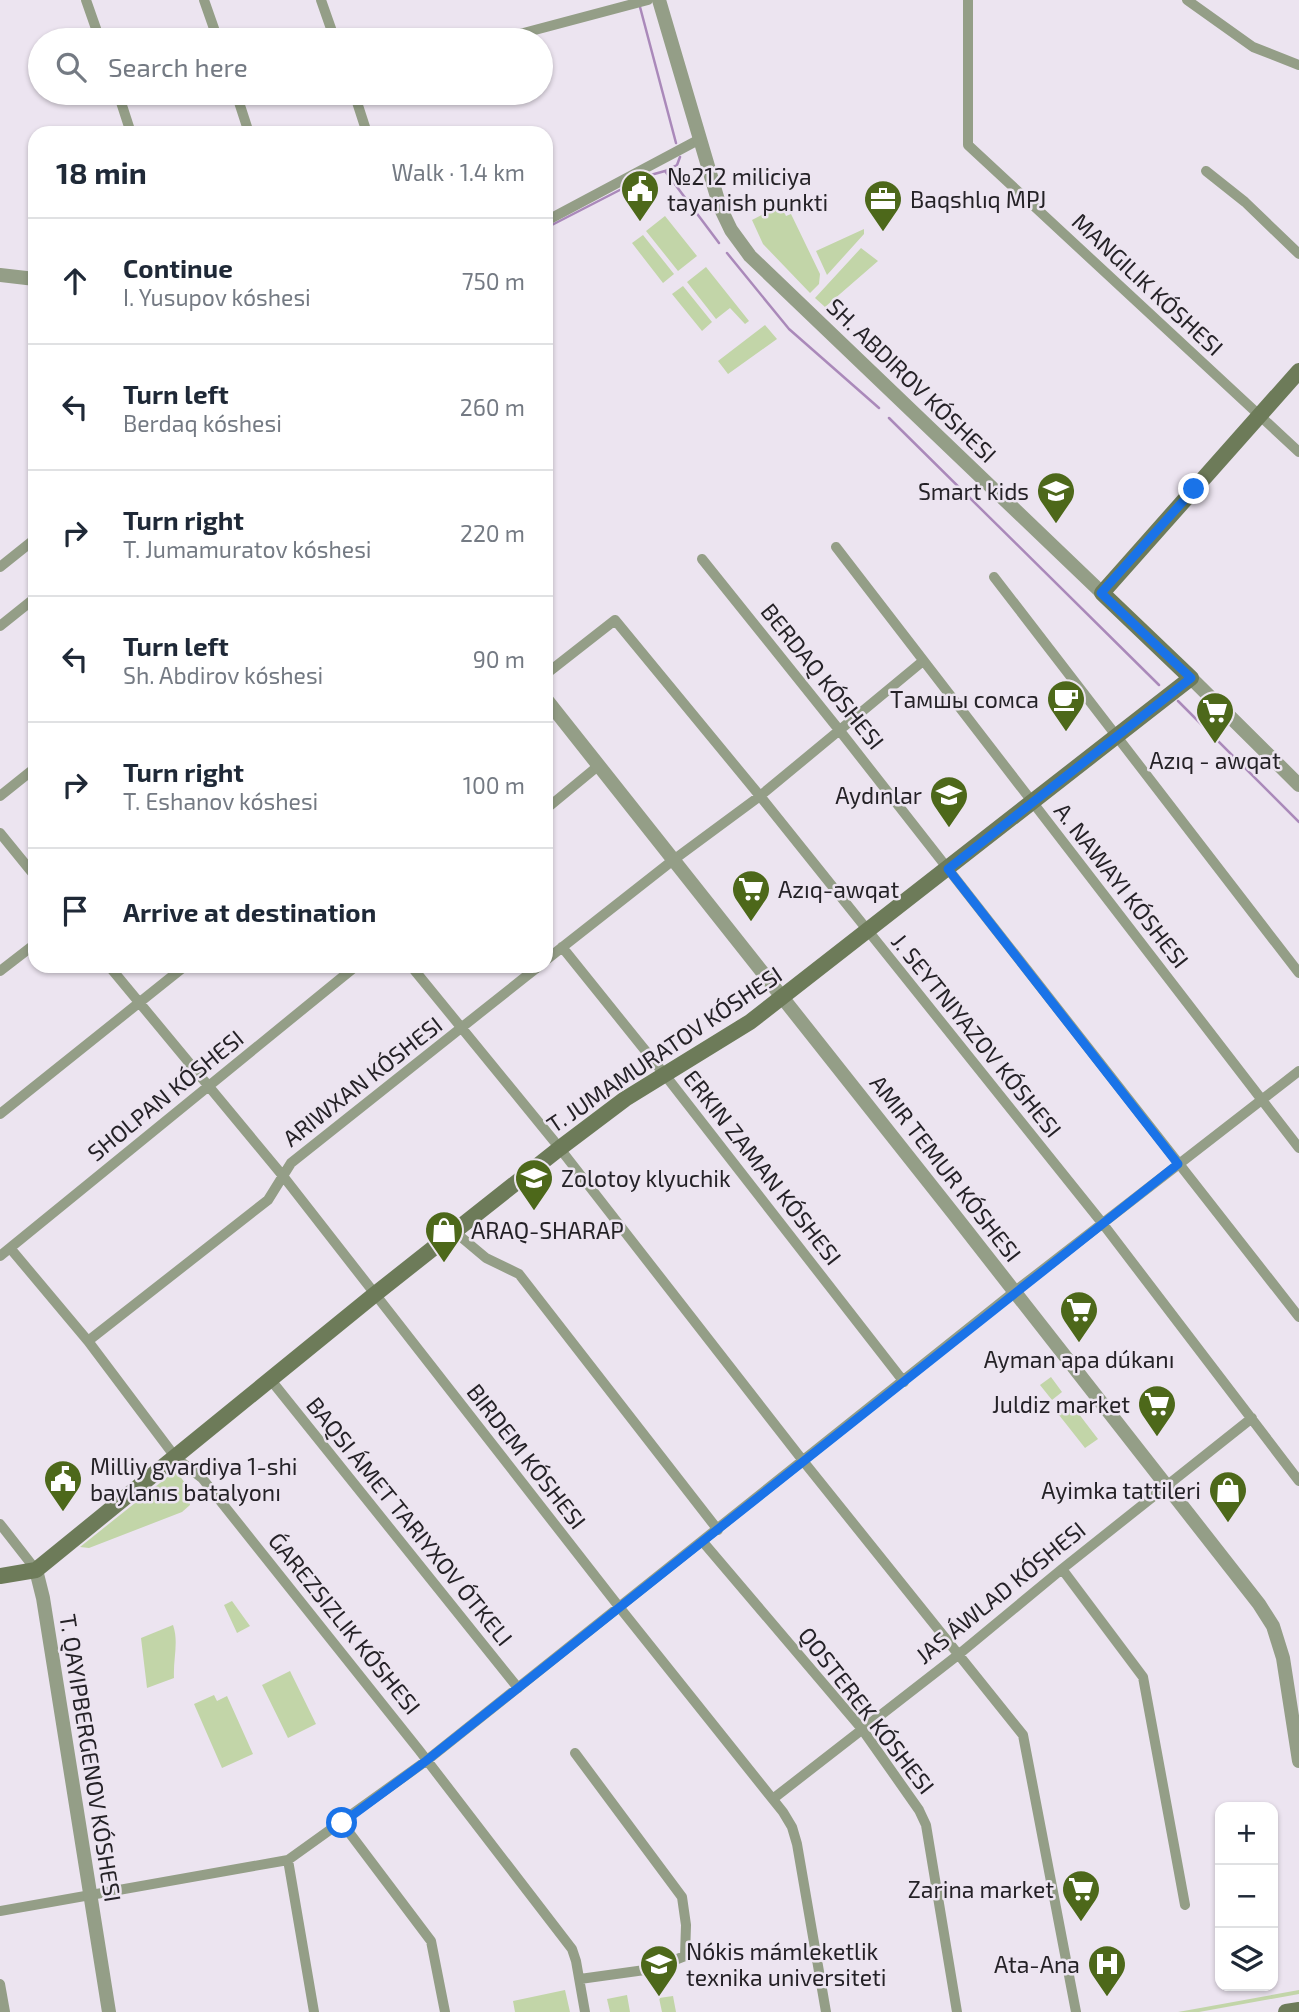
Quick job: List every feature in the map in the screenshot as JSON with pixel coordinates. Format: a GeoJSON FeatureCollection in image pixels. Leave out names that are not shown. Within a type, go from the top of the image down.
{"type":"FeatureCollection","features":[{"type":"Feature","properties":{"kind":"main road"},"geometry":{"type":"LineString","coordinates":[[1101,593],[1299,372]]}},
{"type":"Feature","properties":{"kind":"main road","name":"SH. ABDIROV KÓSHESI"},"geometry":{"type":"LineString","coordinates":[[1101,593],[1191,678]]}},
{"type":"Feature","properties":{"kind":"main road","name":"T. JUMAMURATOV KÓSHESI"},"geometry":{"type":"LineString","coordinates":[[36,1570],[374,1295],[560,1148],[625,1099],[750,1022],[1191,678]]}},
{"type":"Feature","properties":{"kind":"main road"},"geometry":{"type":"LineString","coordinates":[[0,1576],[36,1570]]}},
{"type":"Feature","properties":{"kind":"main road"},"geometry":{"type":"LineString","coordinates":[[1286,2012],[1299,2010]]}},
{"type":"Feature","properties":{"kind":"street"},"geometry":{"type":"LineString","coordinates":[[86,0],[96,28]]}},
{"type":"Feature","properties":{"kind":"street"},"geometry":{"type":"LineString","coordinates":[[204,0],[214,28]]}},
{"type":"Feature","properties":{"kind":"street"},"geometry":{"type":"LineString","coordinates":[[321,0],[331,28]]}},
{"type":"Feature","properties":{"kind":"street"},"geometry":{"type":"LineString","coordinates":[[542,28],[648,0]]}},
{"type":"Feature","properties":{"kind":"street","name":"SH. ABDIROV KÓSHESI"},"geometry":{"type":"LineString","coordinates":[[659,0],[720,207],[731,230],[750,256],[1101,593]]}},
{"type":"Feature","properties":{"kind":"street","name":"MANGILIK KÓSHESI"},"geometry":{"type":"LineString","coordinates":[[968,0],[968,145],[1299,453]]}},
{"type":"Feature","properties":{"kind":"street"},"geometry":{"type":"LineString","coordinates":[[1187,0],[1253,47],[1299,65]]}},
{"type":"Feature","properties":{"kind":"street"},"geometry":{"type":"LineString","coordinates":[[122,105],[129,126]]}},
{"type":"Feature","properties":{"kind":"street"},"geometry":{"type":"LineString","coordinates":[[240,105],[247,126]]}},
{"type":"Feature","properties":{"kind":"street"},"geometry":{"type":"LineString","coordinates":[[358,105],[365,126]]}},
{"type":"Feature","properties":{"kind":"street"},"geometry":{"type":"LineString","coordinates":[[553,217],[700,139]]}},
{"type":"Feature","properties":{"kind":"street"},"geometry":{"type":"LineString","coordinates":[[1206,171],[1245,202],[1299,254]]}},
{"type":"Feature","properties":{"kind":"street"},"geometry":{"type":"LineString","coordinates":[[0,275],[28,278]]}},
{"type":"Feature","properties":{"kind":"street"},"geometry":{"type":"LineString","coordinates":[[0,567],[28,545]]}},
{"type":"Feature","properties":{"kind":"street"},"geometry":{"type":"LineString","coordinates":[[836,547],[1299,1147]]}},
{"type":"Feature","properties":{"kind":"street","name":"BERDAQ KÓSHESI"},"geometry":{"type":"LineString","coordinates":[[702,559],[1299,1317]]}},
{"type":"Feature","properties":{"kind":"street"},"geometry":{"type":"LineString","coordinates":[[994,577],[1299,973]]}},
{"type":"Feature","properties":{"kind":"street"},"geometry":{"type":"LineString","coordinates":[[0,626],[28,604]]}},
{"type":"Feature","properties":{"kind":"street","name":"J. SEYTNIYAZOV KÓSHESI"},"geometry":{"type":"LineString","coordinates":[[553,669],[615,620],[760,796],[1103,1224],[1299,1481]]}},
{"type":"Feature","properties":{"kind":"street"},"geometry":{"type":"LineString","coordinates":[[553,954],[760,796],[923,661]]}},
{"type":"Feature","properties":{"kind":"street","name":"SH. ABDIROV KÓSHESI"},"geometry":{"type":"LineString","coordinates":[[1191,678],[1299,785]]}},
{"type":"Feature","properties":{"kind":"street","name":"AMIR TEMUR KÓSHESI"},"geometry":{"type":"LineString","coordinates":[[553,708],[1259,1604],[1273,1626],[1283,1658],[1299,1761]]}},
{"type":"Feature","properties":{"kind":"street"},"geometry":{"type":"LineString","coordinates":[[553,803],[598,766]]}},
{"type":"Feature","properties":{"kind":"street"},"geometry":{"type":"LineString","coordinates":[[0,796],[28,774]]}},
{"type":"Feature","properties":{"kind":"street"},"geometry":{"type":"LineString","coordinates":[[1,835],[28,868]]}},
{"type":"Feature","properties":{"kind":"street","name":"ERKIN ZAMAN KÓSHESI"},"geometry":{"type":"LineString","coordinates":[[562,947],[904,1382]]}},
{"type":"Feature","properties":{"kind":"street"},"geometry":{"type":"LineString","coordinates":[[0,971],[28,949]]}},
{"type":"Feature","properties":{"kind":"street","name":"BIRDEM KÓSHESI"},"geometry":{"type":"LineString","coordinates":[[115,973],[283,1176],[620,1608],[774,1798],[792,1827],[797,1844],[826,2012]]}},
{"type":"Feature","properties":{"kind":"street"},"geometry":{"type":"LineString","coordinates":[[0,1114],[177,973]]}},
{"type":"Feature","properties":{"kind":"street","name":"SHOLPAN KÓSHESI"},"geometry":{"type":"LineString","coordinates":[[0,1256],[347,973]]}},
{"type":"Feature","properties":{"kind":"street"},"geometry":{"type":"LineString","coordinates":[[417,973],[560,1148],[804,1462],[1023,1735],[1076,2012]]}},
{"type":"Feature","properties":{"kind":"street"},"geometry":{"type":"LineString","coordinates":[[88,1341],[268,1200],[291,1163],[530,973]]}},
{"type":"Feature","properties":{"kind":"street"},"geometry":{"type":"LineString","coordinates":[[0,1911],[288,1860],[426,1761],[1014,1292],[1299,1071]]}},
{"type":"Feature","properties":{"kind":"street"},"geometry":{"type":"LineString","coordinates":[[455,1232],[486,1258],[519,1274],[718,1530]]}},
{"type":"Feature","properties":{"kind":"street","name":"ǴAREZSIZLIK KÓSHESI"},"geometry":{"type":"LineString","coordinates":[[10,1248],[88,1341],[176,1458],[202,1478],[572,1949],[585,2012]]}},
{"type":"Feature","properties":{"kind":"street"},"geometry":{"type":"LineString","coordinates":[[270,1379],[518,1688]]}},
{"type":"Feature","properties":{"kind":"street","name":"JAS ÁWLAD KÓSHESI"},"geometry":{"type":"LineString","coordinates":[[774,1798],[958,1655],[1252,1418]]}},
{"type":"Feature","properties":{"kind":"street"},"geometry":{"type":"LineString","coordinates":[[0,1524],[36,1570],[43,1598],[109,2012]]}},
{"type":"Feature","properties":{"kind":"street","name":"QOSTEREK KÓSHESI"},"geometry":{"type":"LineString","coordinates":[[703,1542],[862,1730],[919,1810],[926,1825],[957,2012]]}},
{"type":"Feature","properties":{"kind":"street"},"geometry":{"type":"LineString","coordinates":[[1062,1569],[1143,1677],[1185,1905]]}},
{"type":"Feature","properties":{"kind":"street"},"geometry":{"type":"LineString","coordinates":[[575,1753],[682,1898],[686,1925],[685,1956],[652,1969],[580,1979]]}},
{"type":"Feature","properties":{"kind":"street"},"geometry":{"type":"LineString","coordinates":[[342,1823],[431,1941],[445,2012]]}},
{"type":"Feature","properties":{"kind":"street"},"geometry":{"type":"LineString","coordinates":[[288,1860],[314,2012]]}},
{"type":"Feature","properties":{"kind":"street"},"geometry":{"type":"LineString","coordinates":[[0,1984],[5,2012]]}},
{"type":"Feature","properties":{"kind":"green space"},"geometry":{"type":"Polygon","coordinates":[[[781,205],[786,216],[791,214],[820,274],[819,284],[810,293],[763,244],[752,220],[781,205]]]}},
{"type":"Feature","properties":{"kind":"green space"},"geometry":{"type":"Polygon","coordinates":[[[665,216],[697,256],[678,271],[646,231],[665,216]]]}},
{"type":"Feature","properties":{"kind":"green space"},"geometry":{"type":"Polygon","coordinates":[[[864,229],[864,234],[827,275],[816,251],[864,229]]]}},
{"type":"Feature","properties":{"kind":"green space"},"geometry":{"type":"Polygon","coordinates":[[[643,235],[674,274],[663,283],[632,243],[643,235]]]}},
{"type":"Feature","properties":{"kind":"green space"},"geometry":{"type":"Polygon","coordinates":[[[861,248],[878,261],[825,307],[815,298],[861,248]]]}},
{"type":"Feature","properties":{"kind":"green space"},"geometry":{"type":"Polygon","coordinates":[[[706,267],[749,321],[745,324],[730,308],[716,319],[687,282],[706,267]]]}},
{"type":"Feature","properties":{"kind":"green space"},"geometry":{"type":"Polygon","coordinates":[[[683,286],[712,322],[702,331],[672,294],[683,286]]]}},
{"type":"Feature","properties":{"kind":"green space"},"geometry":{"type":"Polygon","coordinates":[[[765,325],[777,339],[728,374],[718,361],[765,325]]]}},
{"type":"Feature","properties":{"kind":"green space"},"geometry":{"type":"Polygon","coordinates":[[[1051,1377],[1062,1392],[1052,1400],[1040,1385],[1051,1377]]]}},
{"type":"Feature","properties":{"kind":"green space"},"geometry":{"type":"Polygon","coordinates":[[[1072,1405],[1098,1439],[1085,1448],[1059,1415],[1072,1405]]]}},
{"type":"Feature","properties":{"kind":"green space"},"geometry":{"type":"Polygon","coordinates":[[[175,1471],[189,1494],[190,1505],[182,1512],[89,1548],[80,1547],[175,1471]]]}},
{"type":"Feature","properties":{"kind":"green space"},"geometry":{"type":"Polygon","coordinates":[[[232,1601],[250,1626],[237,1633],[224,1605],[232,1601]]]}},
{"type":"Feature","properties":{"kind":"green space"},"geometry":{"type":"Polygon","coordinates":[[[173,1625],[176,1644],[174,1678],[147,1688],[141,1638],[173,1625]]]}},
{"type":"Feature","properties":{"kind":"green space"},"geometry":{"type":"Polygon","coordinates":[[[290,1671],[316,1724],[288,1738],[262,1685],[290,1671]]]}},
{"type":"Feature","properties":{"kind":"green space"},"geometry":{"type":"Polygon","coordinates":[[[214,1695],[217,1701],[227,1696],[253,1754],[222,1768],[194,1704],[214,1695]]]}},
{"type":"Feature","properties":{"kind":"green space"},"geometry":{"type":"Polygon","coordinates":[[[565,1990],[570,2012],[515,2012],[513,2001],[565,1990]]]}},
{"type":"Feature","properties":{"kind":"green space"},"geometry":{"type":"Polygon","coordinates":[[[1299,1990],[1299,1994],[1199,2012],[1178,2012],[1299,1990]]]}},
{"type":"Feature","properties":{"kind":"green space"},"geometry":{"type":"Polygon","coordinates":[[[627,1995],[630,2012],[610,2012],[607,1999],[627,1995]]]}},
{"type":"Feature","properties":{"kind":"green space"},"geometry":{"type":"Polygon","coordinates":[[[673,1996],[676,2012],[662,2012],[659,1998],[673,1996]]]}},
{"type":"Feature","properties":{"kind":"waterway"},"geometry":{"type":"LineString","coordinates":[[640,7],[676,143]]}},
{"type":"Feature","properties":{"kind":"waterway"},"geometry":{"type":"LineString","coordinates":[[680,157],[677,165],[665,171],[719,243]]}},
{"type":"Feature","properties":{"kind":"waterway"},"geometry":{"type":"LineString","coordinates":[[553,224],[647,176],[665,171]]}},
{"type":"Feature","properties":{"kind":"waterway"},"geometry":{"type":"LineString","coordinates":[[727,253],[789,329],[879,408]]}},
{"type":"Feature","properties":{"kind":"waterway"},"geometry":{"type":"LineString","coordinates":[[889,418],[1159,685]]}},
{"type":"Feature","properties":{"kind":"waterway"},"geometry":{"type":"LineString","coordinates":[[1178,701],[1299,822]]}},
{"type":"Feature","properties":{"kind":"place","name":"№212 miliciya tayanish punkti"},"geometry":{"type":"Point","coordinates":[640,223]}},
{"type":"Feature","properties":{"kind":"place","name":"Baqshlıq MPJ"},"geometry":{"type":"Point","coordinates":[883,233]}},
{"type":"Feature","properties":{"kind":"place","name":"Smart kids"},"geometry":{"type":"Point","coordinates":[1056,525]}},
{"type":"Feature","properties":{"kind":"place","name":"Тамшы сомса"},"geometry":{"type":"Point","coordinates":[1066,733]}},
{"type":"Feature","properties":{"kind":"place","name":"Azıq - awqat"},"geometry":{"type":"Point","coordinates":[1215,745]}},
{"type":"Feature","properties":{"kind":"place","name":"Aydınlar"},"geometry":{"type":"Point","coordinates":[949,829]}},
{"type":"Feature","properties":{"kind":"place","name":"Azıq-awqat"},"geometry":{"type":"Point","coordinates":[751,923]}},
{"type":"Feature","properties":{"kind":"place","name":"Zolotoy klyuchik"},"geometry":{"type":"Point","coordinates":[534,1212]}},
{"type":"Feature","properties":{"kind":"place","name":"ARAQ-SHARAP"},"geometry":{"type":"Point","coordinates":[444,1264]}},
{"type":"Feature","properties":{"kind":"place","name":"Ayman apa dúkanı"},"geometry":{"type":"Point","coordinates":[1079,1344]}},
{"type":"Feature","properties":{"kind":"place","name":"Juldiz market"},"geometry":{"type":"Point","coordinates":[1157,1438]}},
{"type":"Feature","properties":{"kind":"place","name":"Milliy gvardiya 1-shi baylanıs batalyonı"},"geometry":{"type":"Point","coordinates":[63,1513]}},
{"type":"Feature","properties":{"kind":"place","name":"Ayimka tattileri"},"geometry":{"type":"Point","coordinates":[1228,1524]}},
{"type":"Feature","properties":{"kind":"place","name":"Zarina market"},"geometry":{"type":"Point","coordinates":[1081,1923]}},
{"type":"Feature","properties":{"kind":"place","name":"Nókis mámleketlik texnika universiteti"},"geometry":{"type":"Point","coordinates":[659,1998]}},
{"type":"Feature","properties":{"kind":"place","name":"Ata-Ana"},"geometry":{"type":"Point","coordinates":[1107,1998]}},
{"type":"Feature","properties":{"kind":"route"},"geometry":{"type":"LineString","coordinates":[[342,1823],[426,1761],[1178,1164],[948,869],[1191,678],[1101,593],[1194,489]]}}]}
